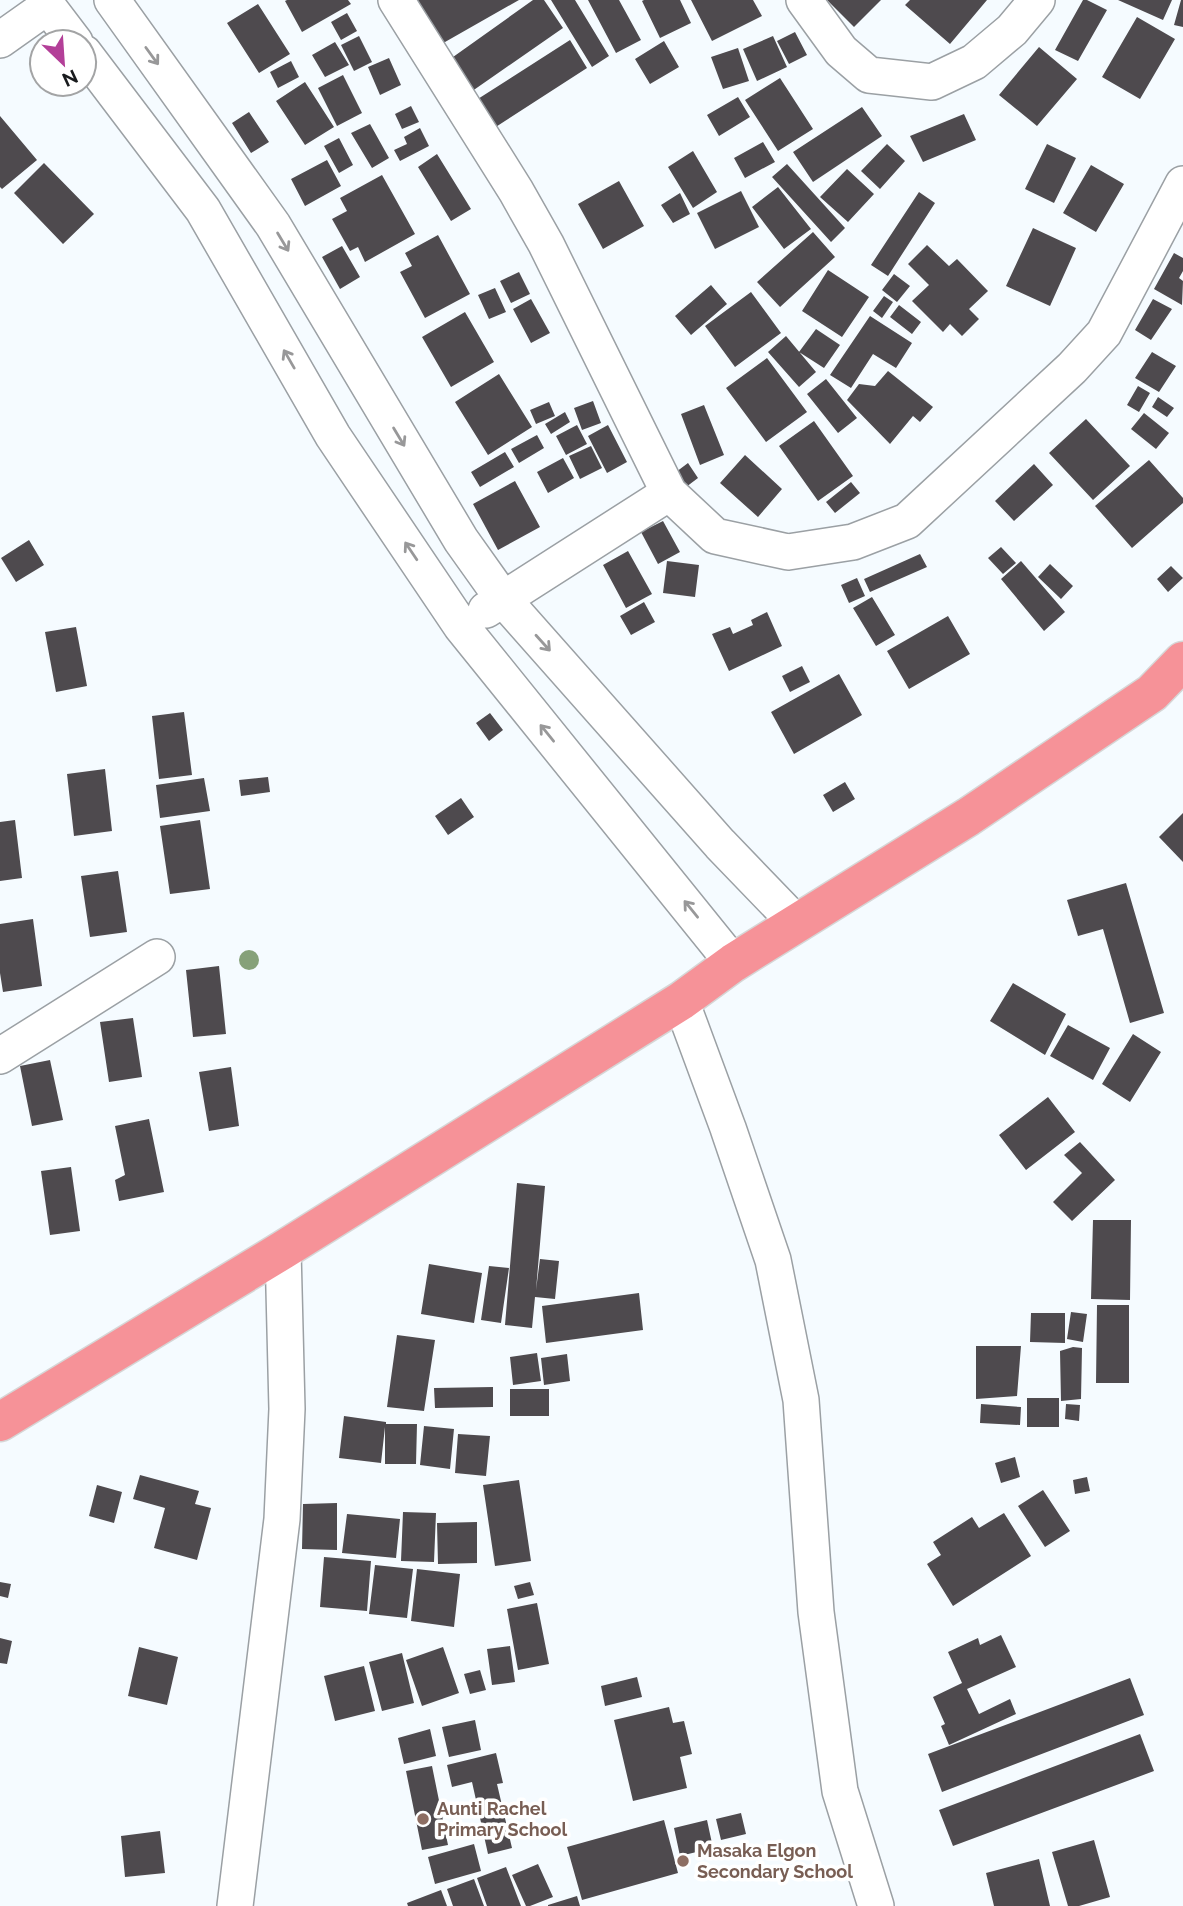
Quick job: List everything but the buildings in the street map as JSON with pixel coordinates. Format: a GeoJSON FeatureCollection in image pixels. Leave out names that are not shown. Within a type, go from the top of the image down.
{"type":"FeatureCollection","features":[{"type":"Feature","properties":{"kind":"highway"},"geometry":{"type":"LineString","coordinates":[[0,1422],[283,1250],[681,1001],[733,962],[968,817],[1167,686],[1183,661]]}},
{"type":"Feature","properties":{"kind":"street"},"geometry":{"type":"LineString","coordinates":[[112,0],[273,225],[461,540],[503,599],[720,844],[797,924]]}},
{"type":"Feature","properties":{"kind":"street"},"geometry":{"type":"LineString","coordinates":[[396,0],[516,191],[546,244],[668,493],[715,536],[788,552],[853,542],[907,521],[1072,368],[1104,333],[1183,184]]}},
{"type":"Feature","properties":{"kind":"street"},"geometry":{"type":"LineString","coordinates":[[804,0],[841,51],[869,75],[932,82],[974,62],[1012,30],[1038,0]]}},
{"type":"Feature","properties":{"kind":"street"},"geometry":{"type":"LineString","coordinates":[[0,40],[45,3],[64,28]]}},
{"type":"Feature","properties":{"kind":"street"},"geometry":{"type":"LineString","coordinates":[[98,71],[203,210],[333,436],[461,626],[733,962]]}},
{"type":"Feature","properties":{"kind":"street"},"geometry":{"type":"LineString","coordinates":[[461,626],[668,493]]}},
{"type":"Feature","properties":{"kind":"street"},"geometry":{"type":"LineString","coordinates":[[0,1056],[157,957]]}},
{"type":"Feature","properties":{"kind":"street"},"geometry":{"type":"LineString","coordinates":[[681,1001],[729,1128],[773,1260],[801,1400],[816,1612],[840,1791],[876,1906]]}},
{"type":"Feature","properties":{"kind":"street"},"geometry":{"type":"LineString","coordinates":[[234,1906],[282,1519],[286,1409],[283,1250]]}},
{"type":"Feature","properties":{"kind":"place","name":"Aunti Rachel Primary School"},"geometry":{"type":"Point","coordinates":[423,1819]}},
{"type":"Feature","properties":{"kind":"place","name":"Masaka Elgon Secondary School"},"geometry":{"type":"Point","coordinates":[683,1861]}}]}
